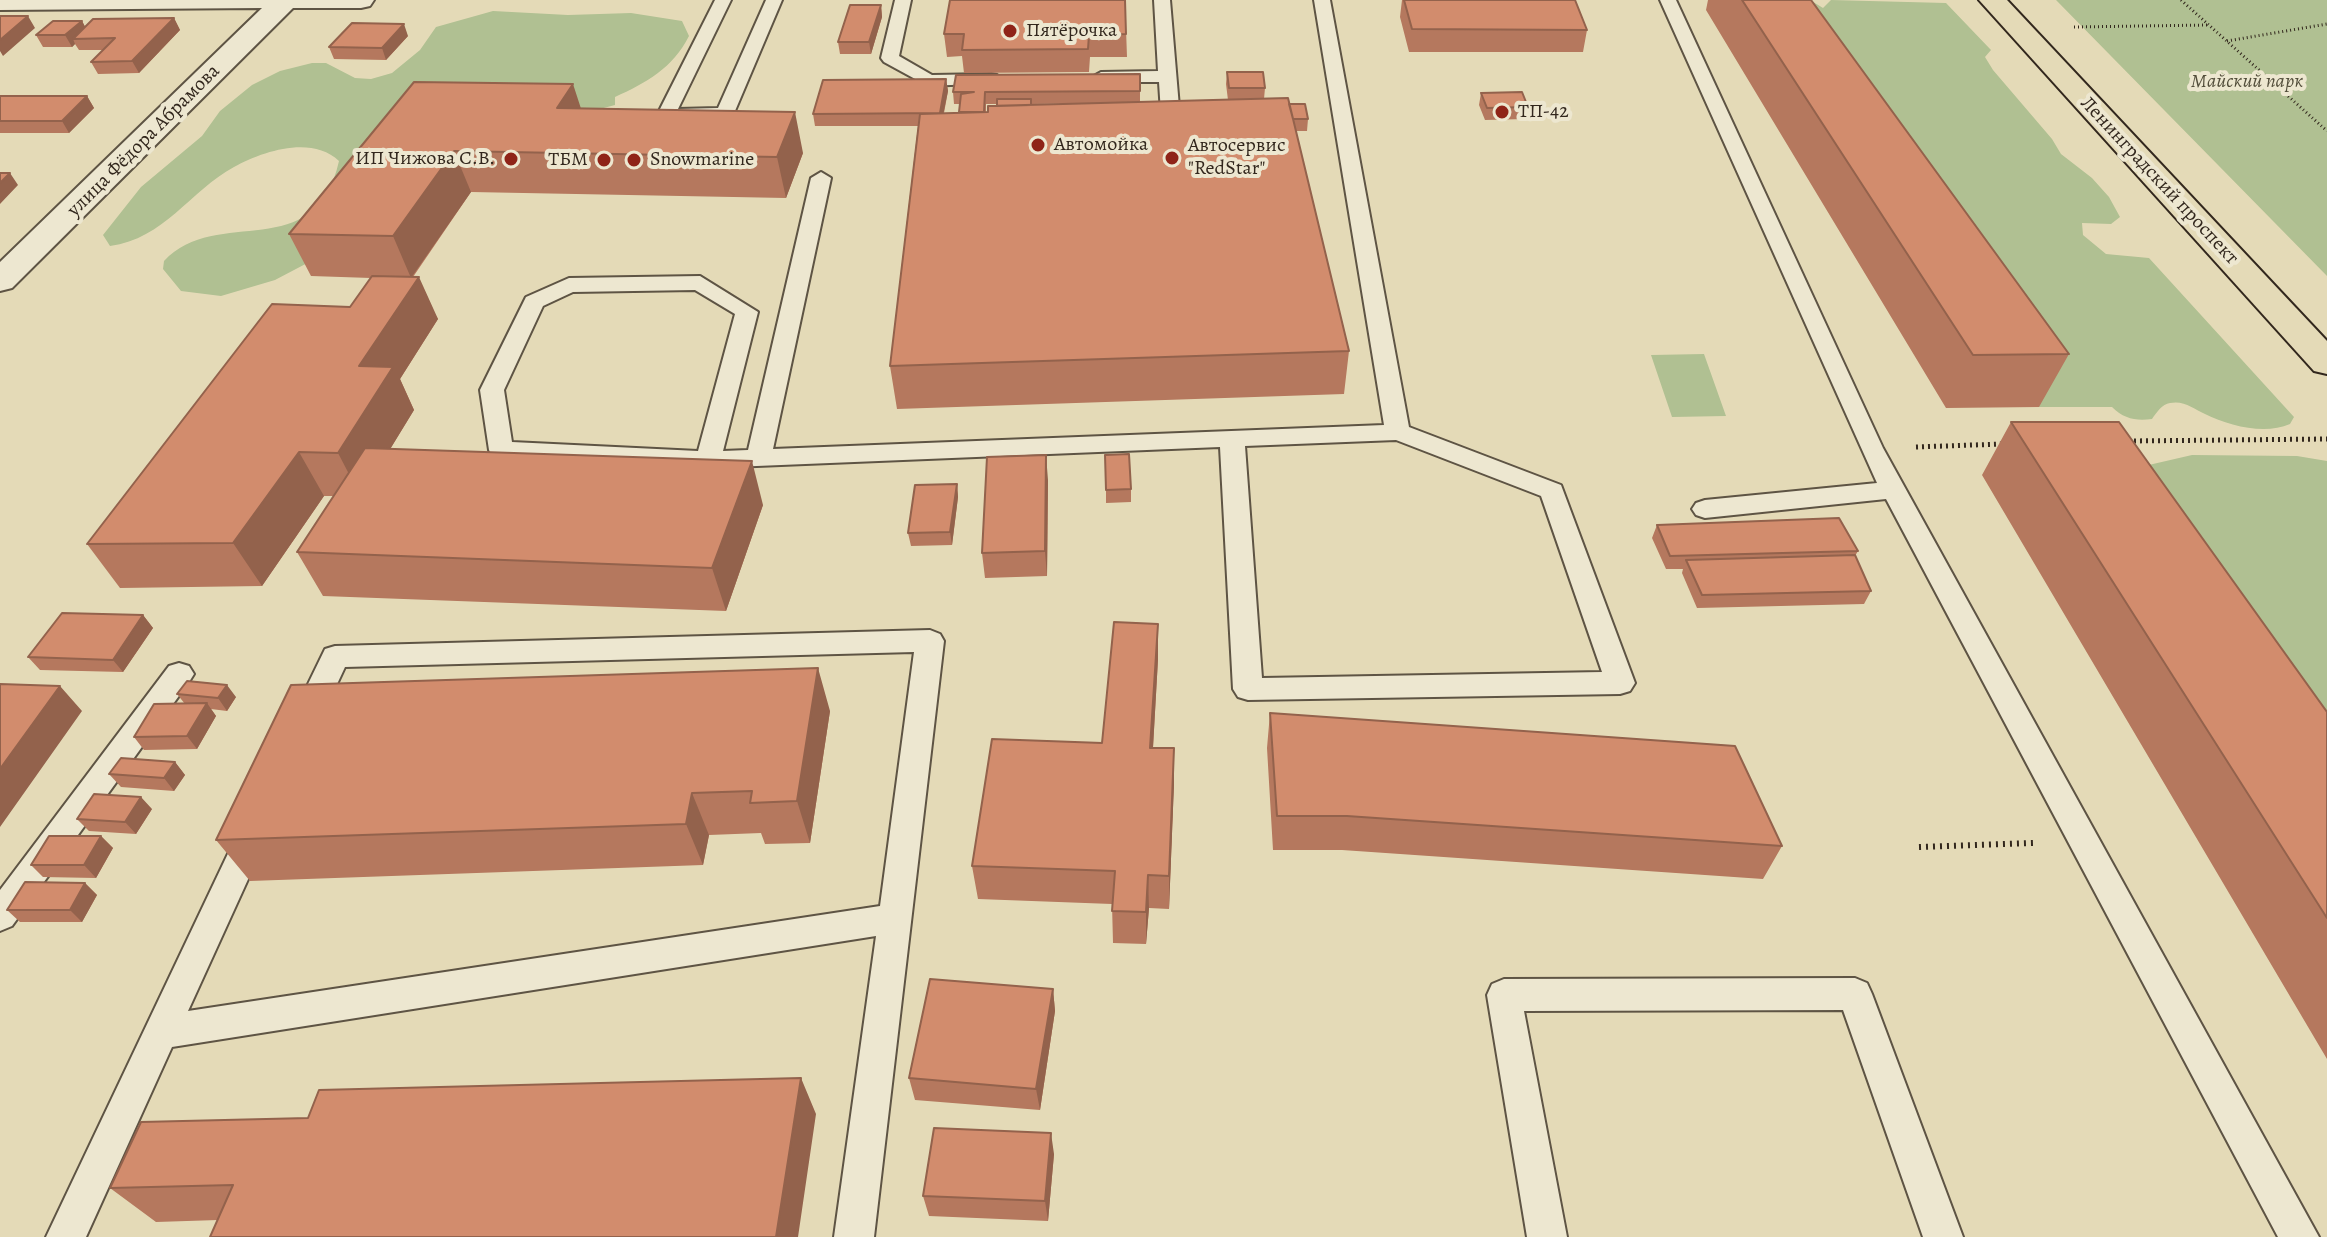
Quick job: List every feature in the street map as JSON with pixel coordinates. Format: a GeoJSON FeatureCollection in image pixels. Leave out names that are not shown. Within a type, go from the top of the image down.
{"type":"FeatureCollection","features":[{"type":"Feature","properties":{"kind":"main road","name":"Ленинградский проспект"},"geometry":{"type":"LineString","coordinates":[[1992,0],[2327,363]]}},
{"type":"Feature","properties":{"kind":"street","name":"улица Фёдора Абрамова"},"geometry":{"type":"LineString","coordinates":[[3,276],[285,0]]}},
{"type":"Feature","properties":{"kind":"street"},"geometry":{"type":"LineString","coordinates":[[0,2],[361,0]]}},
{"type":"Feature","properties":{"kind":"lane"},"geometry":{"type":"LineString","coordinates":[[723,0],[666,115],[725,114],[774,0]]}},
{"type":"Feature","properties":{"kind":"lane"},"geometry":{"type":"LineString","coordinates":[[903,0],[890,58],[928,81],[1018,79]]}},
{"type":"Feature","properties":{"kind":"lane"},"geometry":{"type":"LineString","coordinates":[[1127,120],[1178,119],[1168,76],[1162,0]]}},
{"type":"Feature","properties":{"kind":"lane"},"geometry":{"type":"LineString","coordinates":[[1322,0],[1398,432]]}},
{"type":"Feature","properties":{"kind":"lane"},"geometry":{"type":"LineString","coordinates":[[1668,0],[1871,448],[2299,1237]]}},
{"type":"Feature","properties":{"kind":"lane"},"geometry":{"type":"LineString","coordinates":[[1078,78],[1168,76]]}},
{"type":"Feature","properties":{"kind":"lane"},"geometry":{"type":"LineString","coordinates":[[759,458],[821,178]]}},
{"type":"Feature","properties":{"kind":"lane"},"geometry":{"type":"LineString","coordinates":[[708,460],[747,312],[700,283],[569,285],[534,302],[492,390],[501,450],[708,460],[1398,432],[1552,491],[1620,683],[1248,689],[1232,440]]}},
{"type":"Feature","properties":{"kind":"lane"},"geometry":{"type":"LineString","coordinates":[[1705,509],[1894,490]]}},
{"type":"Feature","properties":{"kind":"lane"},"geometry":{"type":"LineString","coordinates":[[295,743],[335,657],[930,641],[854,1237]]}},
{"type":"Feature","properties":{"kind":"lane"},"geometry":{"type":"LineString","coordinates":[[0,916],[179,674]]}},
{"type":"Feature","properties":{"kind":"lane"},"geometry":{"type":"LineString","coordinates":[[66,1237],[268,801]]}},
{"type":"Feature","properties":{"kind":"lane"},"geometry":{"type":"LineString","coordinates":[[161,1032],[896,918]]}},
{"type":"Feature","properties":{"kind":"lane"},"geometry":{"type":"LineString","coordinates":[[1547,1237],[1504,995],[1855,994],[1943,1237]]}},
{"type":"Feature","properties":{"kind":"path"},"geometry":{"type":"LineString","coordinates":[[2181,0],[2327,131]]}},
{"type":"Feature","properties":{"kind":"path"},"geometry":{"type":"LineString","coordinates":[[2227,41],[2327,24]]}},
{"type":"Feature","properties":{"kind":"path"},"geometry":{"type":"LineString","coordinates":[[2064,27],[2209,25]]}},
{"type":"Feature","properties":{"kind":"path"},"geometry":{"type":"LineString","coordinates":[[2112,442],[2327,439]]}},
{"type":"Feature","properties":{"kind":"path"},"geometry":{"type":"LineString","coordinates":[[1871,448],[2007,444]]}},
{"type":"Feature","properties":{"kind":"path"},"geometry":{"type":"LineString","coordinates":[[1919,847],[2048,842]]}},
{"type":"Feature","properties":{"kind":"green space"},"geometry":{"type":"Polygon","coordinates":[[[1810,0],[1823,8],[1831,0],[1946,3],[1991,50],[1985,57],[1993,70],[2052,139],[2061,154],[2092,178],[2109,197],[2120,217],[2111,224],[2082,223],[2083,235],[2106,254],[2149,258],[2294,417],[2290,424],[2270,429],[2247,428],[2175,402],[2165,405],[2152,419],[2146,420],[2126,417],[2112,407],[2039,407],[1810,0]]]}},
{"type":"Feature","properties":{"kind":"green space","name":"Майский парк"},"geometry":{"type":"Polygon","coordinates":[[[2056,0],[2327,0],[2327,276],[2056,0]]]}},
{"type":"Feature","properties":{"kind":"green space"},"geometry":{"type":"Polygon","coordinates":[[[493,11],[568,15],[631,13],[682,21],[689,36],[667,66],[615,97],[615,105],[543,124],[334,249],[275,280],[221,296],[181,291],[163,269],[164,261],[186,245],[210,236],[287,224],[309,213],[327,193],[339,161],[328,153],[302,147],[259,156],[218,177],[146,234],[110,246],[103,235],[141,187],[202,136],[220,111],[252,85],[280,71],[312,63],[326,63],[355,78],[371,79],[392,73],[420,50],[436,27],[493,11]]]}},
{"type":"Feature","properties":{"kind":"green space"},"geometry":{"type":"Polygon","coordinates":[[[1704,354],[1726,416],[1672,417],[1651,355],[1704,354]]]}},
{"type":"Feature","properties":{"kind":"green space"},"geometry":{"type":"Polygon","coordinates":[[[2192,455],[2297,456],[2327,461],[2327,838],[2127,470],[2192,455]]]}},
{"type":"Feature","properties":{"kind":"building"},"geometry":{"type":"Polygon","coordinates":[[[950,0],[1125,0],[1126,34],[1089,35],[1088,49],[962,50],[964,34],[944,34],[950,0]]]}},
{"type":"Feature","properties":{"kind":"building"},"geometry":{"type":"Polygon","coordinates":[[[1404,0],[1575,0],[1587,30],[1412,29],[1404,0]]]}},
{"type":"Feature","properties":{"kind":"building"},"geometry":{"type":"Polygon","coordinates":[[[1742,0],[1811,0],[2069,354],[1973,355],[1742,0]]]}},
{"type":"Feature","properties":{"kind":"building"},"geometry":{"type":"Polygon","coordinates":[[[850,5],[881,5],[869,42],[838,42],[850,5]]]}},
{"type":"Feature","properties":{"kind":"building"},"geometry":{"type":"Polygon","coordinates":[[[0,16],[28,16],[0,40],[0,16]]]}},
{"type":"Feature","properties":{"kind":"building"},"geometry":{"type":"Polygon","coordinates":[[[174,18],[132,61],[91,62],[115,38],[73,39],[93,19],[174,18]]]}},
{"type":"Feature","properties":{"kind":"building"},"geometry":{"type":"Polygon","coordinates":[[[53,21],[82,21],[65,35],[36,35],[53,21]]]}},
{"type":"Feature","properties":{"kind":"building"},"geometry":{"type":"Polygon","coordinates":[[[352,23],[404,24],[382,48],[329,47],[352,23]]]}},
{"type":"Feature","properties":{"kind":"building"},"geometry":{"type":"Polygon","coordinates":[[[1227,72],[1263,72],[1265,88],[1229,88],[1227,72]]]}},
{"type":"Feature","properties":{"kind":"building"},"geometry":{"type":"Polygon","coordinates":[[[1140,74],[1140,91],[985,92],[984,112],[959,112],[961,94],[974,92],[953,92],[956,75],[1140,74]]]}},
{"type":"Feature","properties":{"kind":"building"},"geometry":{"type":"Polygon","coordinates":[[[946,79],[940,113],[813,114],[823,80],[946,79]]]}},
{"type":"Feature","properties":{"kind":"building"},"geometry":{"type":"Polygon","coordinates":[[[414,82],[573,84],[557,108],[795,112],[777,157],[454,151],[393,236],[289,234],[414,82]]]}},
{"type":"Feature","properties":{"kind":"building"},"geometry":{"type":"Polygon","coordinates":[[[1522,92],[1528,107],[1487,108],[1481,93],[1522,92]]]}},
{"type":"Feature","properties":{"kind":"building"},"geometry":{"type":"Polygon","coordinates":[[[0,96],[87,96],[62,121],[0,121],[0,96]]]}},
{"type":"Feature","properties":{"kind":"building"},"geometry":{"type":"Polygon","coordinates":[[[1288,98],[1349,351],[890,366],[920,114],[988,112],[988,106],[1288,98]]]}},
{"type":"Feature","properties":{"kind":"building"},"geometry":{"type":"Polygon","coordinates":[[[997,99],[1031,99],[1031,105],[997,106],[997,99]]]}},
{"type":"Feature","properties":{"kind":"building"},"geometry":{"type":"Polygon","coordinates":[[[1289,104],[1305,104],[1308,119],[1293,119],[1289,104]]]}},
{"type":"Feature","properties":{"kind":"building"},"geometry":{"type":"Polygon","coordinates":[[[0,173],[10,173],[0,183],[0,173]]]}},
{"type":"Feature","properties":{"kind":"building"},"geometry":{"type":"Polygon","coordinates":[[[372,276],[419,277],[359,366],[393,367],[338,453],[299,452],[233,543],[87,544],[272,304],[350,307],[372,276]]]}},
{"type":"Feature","properties":{"kind":"building"},"geometry":{"type":"Polygon","coordinates":[[[2011,422],[2119,422],[2327,712],[2327,918],[2011,422]]]}},
{"type":"Feature","properties":{"kind":"building"},"geometry":{"type":"Polygon","coordinates":[[[365,448],[752,461],[712,568],[297,552],[365,448]]]}},
{"type":"Feature","properties":{"kind":"building"},"geometry":{"type":"Polygon","coordinates":[[[1129,454],[1131,489],[1106,490],[1105,455],[1129,454]]]}},
{"type":"Feature","properties":{"kind":"building"},"geometry":{"type":"Polygon","coordinates":[[[1046,455],[1045,551],[982,553],[987,457],[1046,455]]]}},
{"type":"Feature","properties":{"kind":"building"},"geometry":{"type":"Polygon","coordinates":[[[957,484],[950,532],[908,533],[915,485],[957,484]]]}},
{"type":"Feature","properties":{"kind":"building"},"geometry":{"type":"Polygon","coordinates":[[[1839,518],[1858,551],[1670,556],[1657,525],[1839,518]]]}},
{"type":"Feature","properties":{"kind":"building"},"geometry":{"type":"Polygon","coordinates":[[[1855,555],[1871,591],[1702,595],[1686,560],[1855,555]]]}},
{"type":"Feature","properties":{"kind":"building"},"geometry":{"type":"Polygon","coordinates":[[[62,613],[143,615],[113,660],[28,657],[62,613]]]}},
{"type":"Feature","properties":{"kind":"building"},"geometry":{"type":"Polygon","coordinates":[[[1114,622],[1158,624],[1150,748],[1174,748],[1169,876],[1148,875],[1146,912],[1112,911],[1115,871],[972,866],[992,739],[1102,743],[1114,622]]]}},
{"type":"Feature","properties":{"kind":"building"},"geometry":{"type":"Polygon","coordinates":[[[818,668],[797,801],[750,803],[752,791],[692,793],[686,824],[216,840],[291,685],[818,668]]]}},
{"type":"Feature","properties":{"kind":"building"},"geometry":{"type":"Polygon","coordinates":[[[187,681],[227,685],[218,698],[177,694],[187,681]]]}},
{"type":"Feature","properties":{"kind":"building"},"geometry":{"type":"Polygon","coordinates":[[[0,684],[60,686],[0,769],[0,684]]]}},
{"type":"Feature","properties":{"kind":"building"},"geometry":{"type":"Polygon","coordinates":[[[207,703],[187,736],[134,737],[154,704],[207,703]]]}},
{"type":"Feature","properties":{"kind":"building"},"geometry":{"type":"Polygon","coordinates":[[[1270,713],[1735,746],[1782,846],[1347,816],[1277,816],[1270,713]]]}},
{"type":"Feature","properties":{"kind":"building"},"geometry":{"type":"Polygon","coordinates":[[[121,758],[175,762],[164,778],[109,774],[121,758]]]}},
{"type":"Feature","properties":{"kind":"building"},"geometry":{"type":"Polygon","coordinates":[[[94,794],[141,797],[125,822],[77,819],[94,794]]]}},
{"type":"Feature","properties":{"kind":"building"},"geometry":{"type":"Polygon","coordinates":[[[49,836],[101,836],[84,865],[31,865],[49,836]]]}},
{"type":"Feature","properties":{"kind":"building"},"geometry":{"type":"Polygon","coordinates":[[[25,882],[85,883],[70,910],[7,910],[25,882]]]}},
{"type":"Feature","properties":{"kind":"building"},"geometry":{"type":"Polygon","coordinates":[[[930,979],[1053,989],[1036,1089],[909,1078],[930,979]]]}},
{"type":"Feature","properties":{"kind":"building"},"geometry":{"type":"Polygon","coordinates":[[[801,1078],[776,1237],[210,1237],[233,1185],[110,1188],[141,1122],[308,1118],[319,1090],[801,1078]]]}},
{"type":"Feature","properties":{"kind":"building"},"geometry":{"type":"Polygon","coordinates":[[[934,1128],[1051,1133],[1045,1201],[923,1196],[934,1128]]]}},
{"type":"Feature","properties":{"kind":"place","name":"Пятёрочка"},"geometry":{"type":"Point","coordinates":[1010,31]}},
{"type":"Feature","properties":{"kind":"place","name":"ТП-42"},"geometry":{"type":"Point","coordinates":[1502,112]}},
{"type":"Feature","properties":{"kind":"place","name":"Автомойка"},"geometry":{"type":"Point","coordinates":[1038,145]}},
{"type":"Feature","properties":{"kind":"place","name":"Автосервис \"RedStar\""},"geometry":{"type":"Point","coordinates":[1172,158]}},
{"type":"Feature","properties":{"kind":"place","name":"ИП Чижова С.В."},"geometry":{"type":"Point","coordinates":[511,159]}},
{"type":"Feature","properties":{"kind":"place","name":"ТБМ"},"geometry":{"type":"Point","coordinates":[604,160]}},
{"type":"Feature","properties":{"kind":"place","name":"Snowmarine"},"geometry":{"type":"Point","coordinates":[634,160]}}]}
